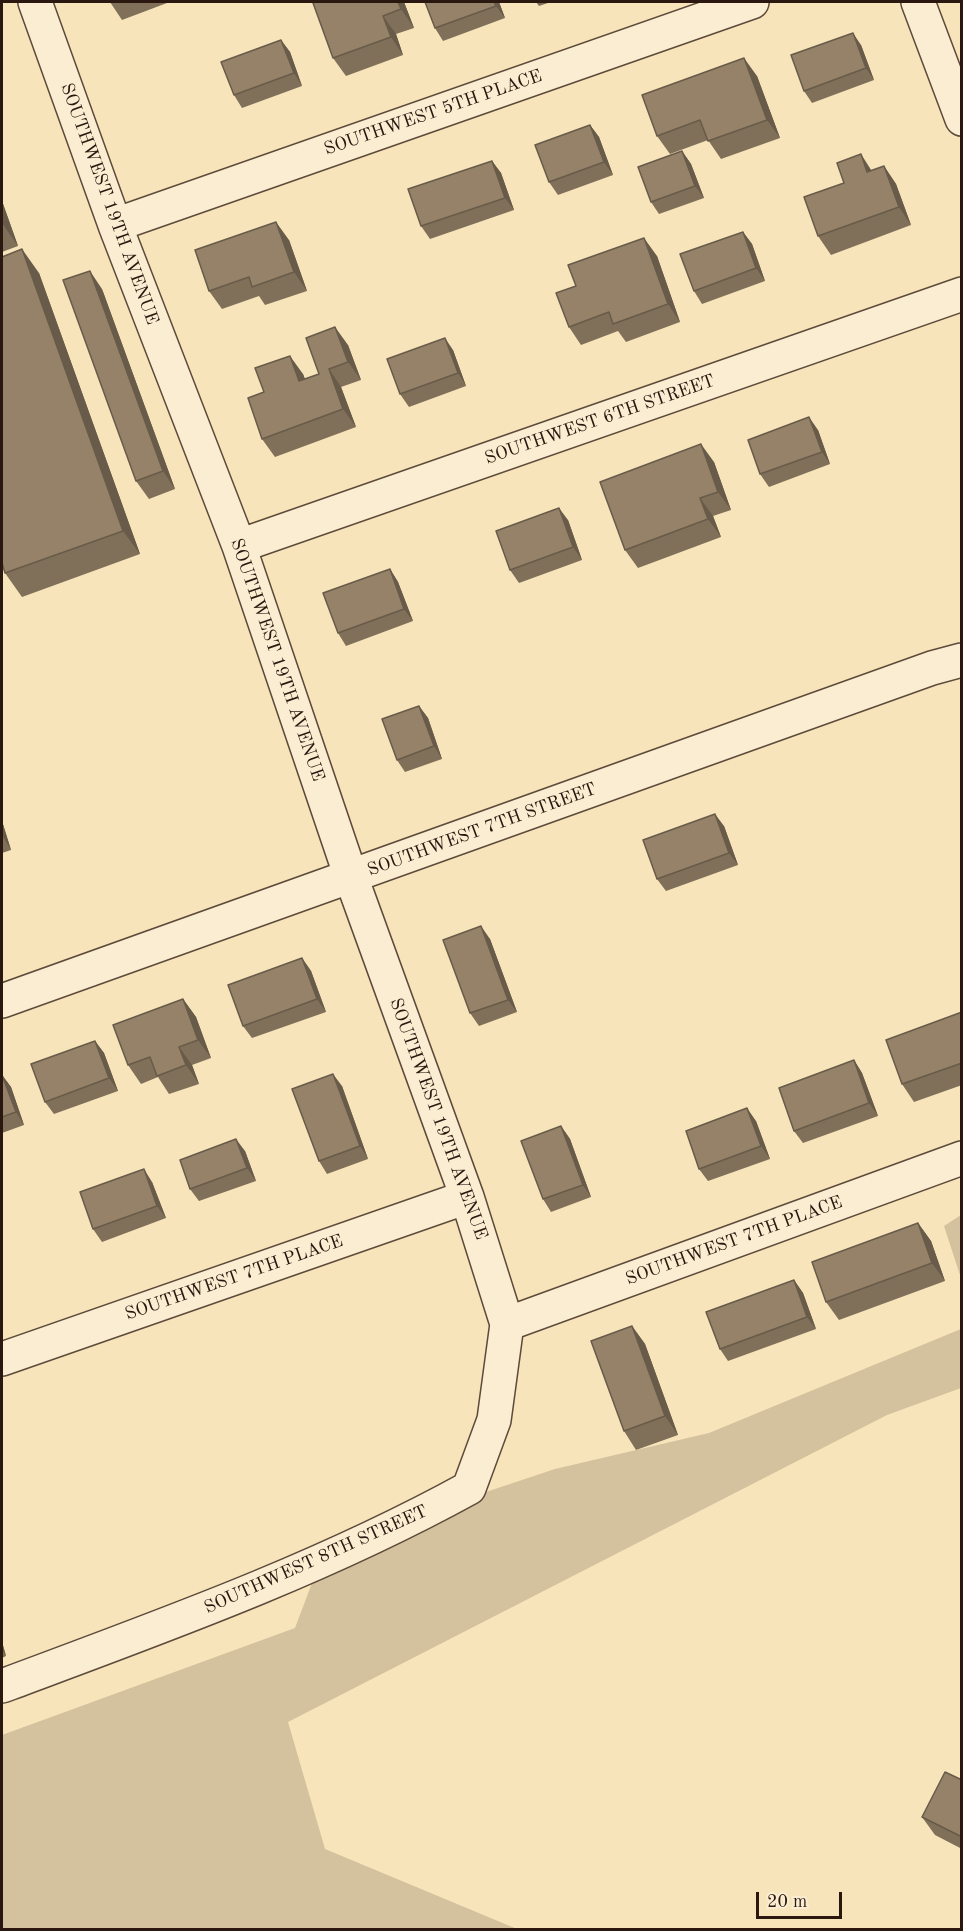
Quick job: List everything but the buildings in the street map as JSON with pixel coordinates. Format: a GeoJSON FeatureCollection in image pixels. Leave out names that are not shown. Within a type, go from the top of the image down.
{"type":"FeatureCollection","features":[{"type":"Feature","properties":{"kind":"street","name":"SOUTHWEST 19TH AVENUE"},"geometry":{"type":"LineString","coordinates":[[35,2],[115,225],[239,546],[351,877],[467,1197],[507,1324]]}},
{"type":"Feature","properties":{"kind":"street","name":"SOUTHWEST 5TH PLACE"},"geometry":{"type":"LineString","coordinates":[[115,225],[752,2]]}},
{"type":"Feature","properties":{"kind":"street"},"geometry":{"type":"LineString","coordinates":[[918,2],[962,119]]}},
{"type":"Feature","properties":{"kind":"street","name":"SOUTHWEST 6TH STREET"},"geometry":{"type":"LineString","coordinates":[[239,546],[962,294]]}},
{"type":"Feature","properties":{"kind":"street","name":"SOUTHWEST 7TH STREET"},"geometry":{"type":"LineString","coordinates":[[2,1000],[909,676],[962,660]]}},
{"type":"Feature","properties":{"kind":"street","name":"SOUTHWEST 7TH PLACE"},"geometry":{"type":"LineString","coordinates":[[507,1324],[962,1158]]}},
{"type":"Feature","properties":{"kind":"street","name":"SOUTHWEST 7TH PLACE"},"geometry":{"type":"LineString","coordinates":[[2,1359],[467,1197]]}},
{"type":"Feature","properties":{"kind":"street","name":"SOUTHWEST 8TH STREET"},"geometry":{"type":"LineString","coordinates":[[2,1686],[244,1595],[422,1514],[469,1488],[494,1420],[507,1324]]}},
{"type":"Feature","properties":{"kind":"shaded area"},"geometry":{"type":"Polygon","coordinates":[[[961,1215],[961,1278],[944,1226],[961,1215]]]}},
{"type":"Feature","properties":{"kind":"shaded area"},"geometry":{"type":"Polygon","coordinates":[[[961,1329],[961,1388],[887,1415],[288,1722],[325,1849],[517,1929],[2,1930],[2,1735],[295,1628],[312,1583],[430,1529],[472,1504],[483,1493],[555,1469],[709,1433],[961,1329]]]}}]}
